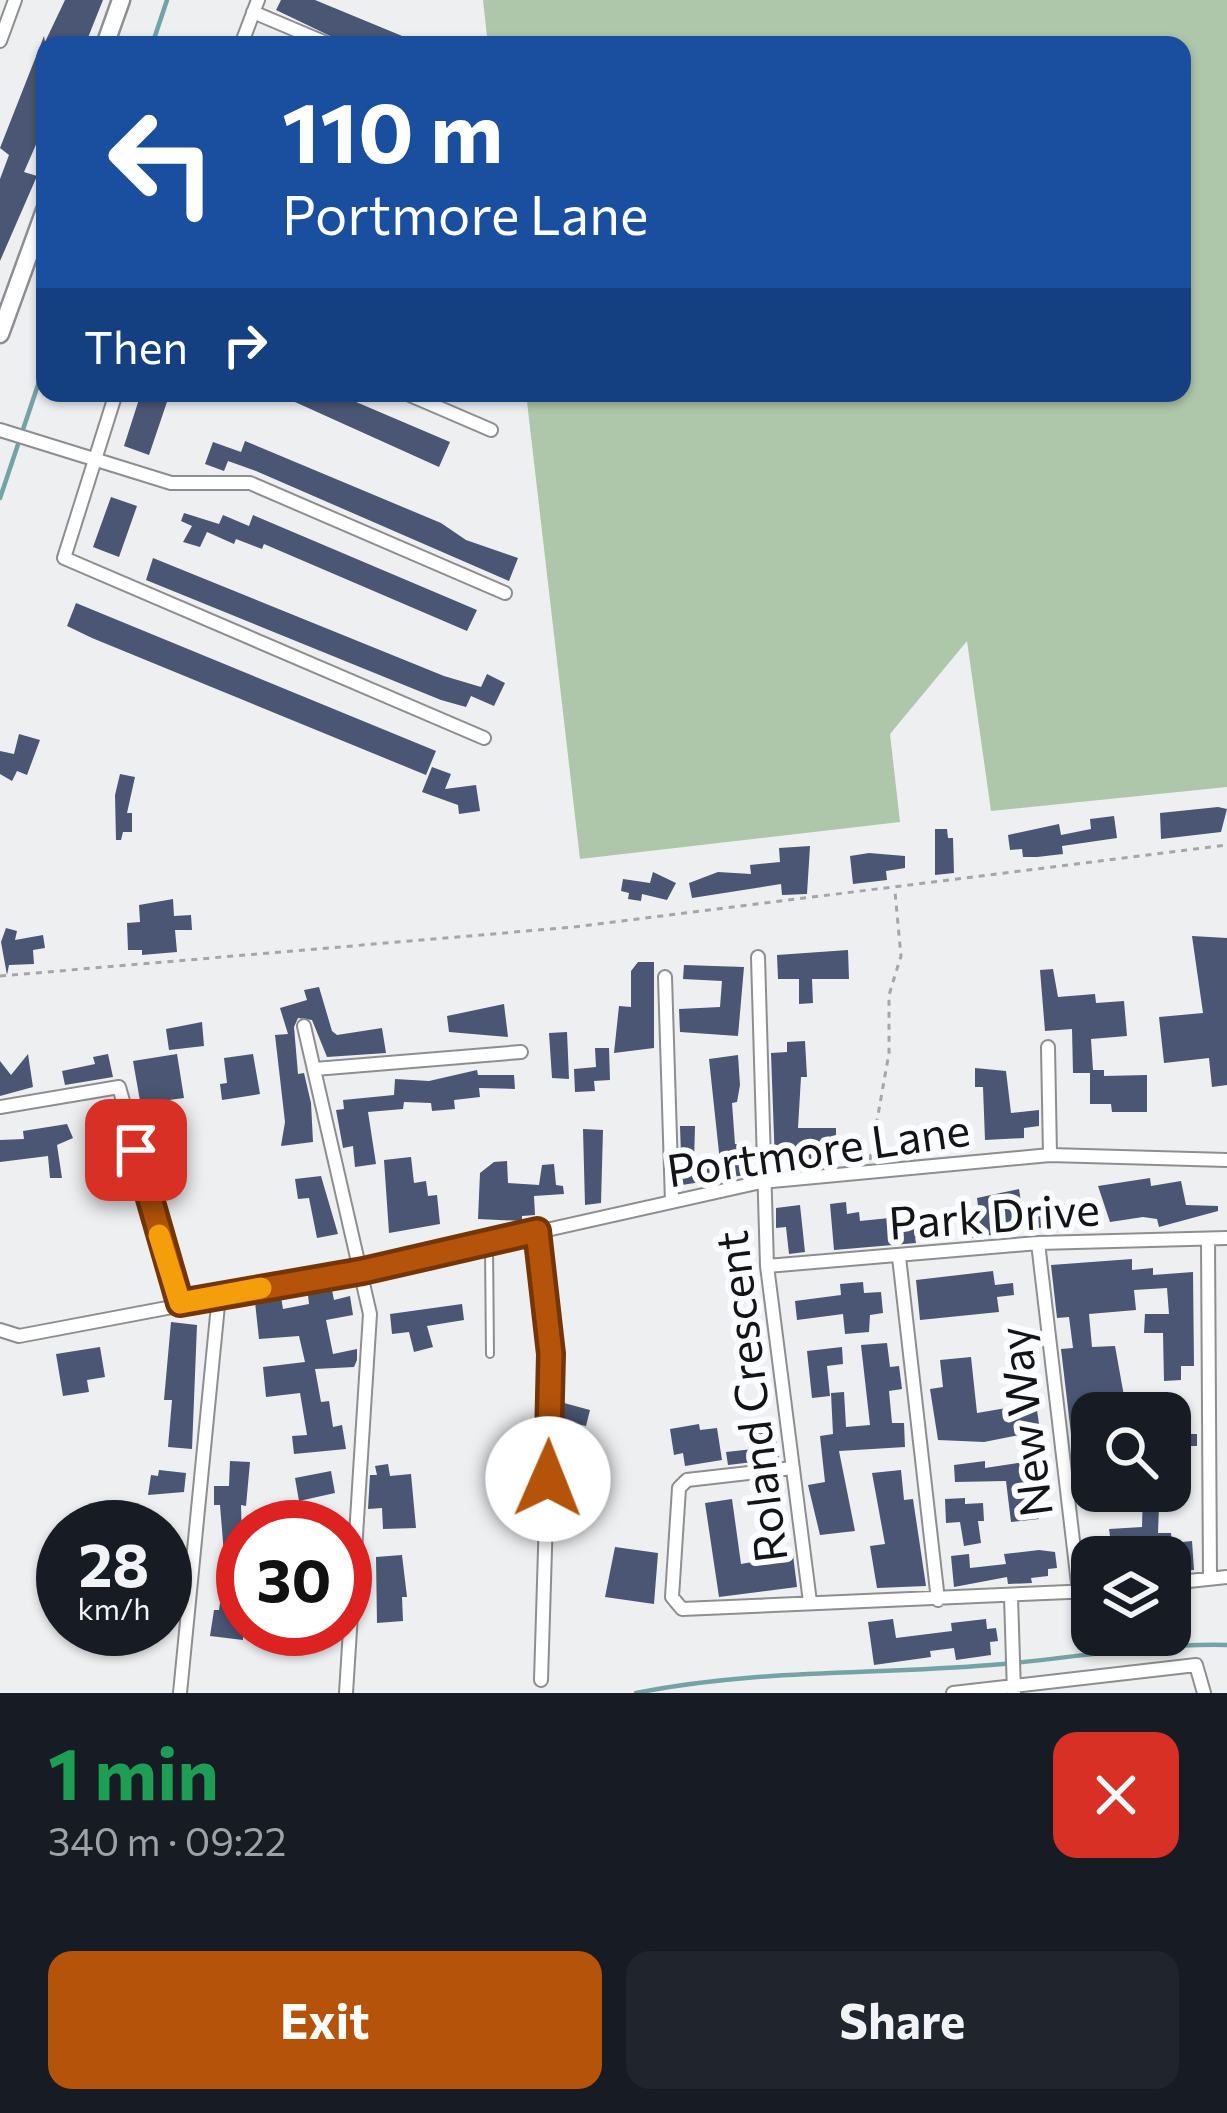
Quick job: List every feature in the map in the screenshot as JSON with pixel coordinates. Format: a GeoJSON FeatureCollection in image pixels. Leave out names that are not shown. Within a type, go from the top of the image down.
{"type":"FeatureCollection","features":[{"type":"Feature","properties":{"kind":"street"},"geometry":{"type":"LineString","coordinates":[[0,41],[15,0]]}},
{"type":"Feature","properties":{"kind":"street"},"geometry":{"type":"LineString","coordinates":[[108,36],[121,0]]}},
{"type":"Feature","properties":{"kind":"street"},"geometry":{"type":"LineString","coordinates":[[244,36],[256,6],[314,36]]}},
{"type":"Feature","properties":{"kind":"street"},"geometry":{"type":"LineString","coordinates":[[0,334],[36,235]]}},
{"type":"Feature","properties":{"kind":"street"},"geometry":{"type":"LineString","coordinates":[[113,402],[64,558],[484,738]]}},
{"type":"Feature","properties":{"kind":"street"},"geometry":{"type":"LineString","coordinates":[[426,402],[490,430]]}},
{"type":"Feature","properties":{"kind":"street"},"geometry":{"type":"LineString","coordinates":[[0,430],[171,483],[250,483],[505,592]]}},
{"type":"Feature","properties":{"kind":"street","name":"Roland Crescent"},"geometry":{"type":"LineString","coordinates":[[758,957],[767,1266],[810,1602]]}},
{"type":"Feature","properties":{"kind":"street"},"geometry":{"type":"LineString","coordinates":[[665,977],[672,1202]]}},
{"type":"Feature","properties":{"kind":"street"},"geometry":{"type":"LineString","coordinates":[[304,1026],[370,1314],[346,1693]]}},
{"type":"Feature","properties":{"kind":"street"},"geometry":{"type":"LineString","coordinates":[[1048,1047],[1050,1155]]}},
{"type":"Feature","properties":{"kind":"street"},"geometry":{"type":"LineString","coordinates":[[315,1069],[521,1052]]}},
{"type":"Feature","properties":{"kind":"street"},"geometry":{"type":"LineString","coordinates":[[0,1107],[119,1087],[180,1303]]}},
{"type":"Feature","properties":{"kind":"street","name":"Portmore Lane"},"geometry":{"type":"LineString","coordinates":[[0,1330],[19,1336],[363,1271],[761,1182],[1050,1155],[1227,1160]]}},
{"type":"Feature","properties":{"kind":"street"},"geometry":{"type":"LineString","coordinates":[[537,1231],[551,1354],[541,1680]]}},
{"type":"Feature","properties":{"kind":"street","name":"Park Drive"},"geometry":{"type":"LineString","coordinates":[[767,1266],[1038,1243],[1227,1238]]}},
{"type":"Feature","properties":{"kind":"street"},"geometry":{"type":"LineString","coordinates":[[1208,1239],[1210,1579]]}},
{"type":"Feature","properties":{"kind":"street","name":"New Way"},"geometry":{"type":"LineString","coordinates":[[1038,1243],[1077,1536]]}},
{"type":"Feature","properties":{"kind":"street"},"geometry":{"type":"LineString","coordinates":[[899,1257],[938,1600]]}},
{"type":"Feature","properties":{"kind":"street"},"geometry":{"type":"LineString","coordinates":[[180,1693],[219,1295]]}},
{"type":"Feature","properties":{"kind":"street"},"geometry":{"type":"LineString","coordinates":[[793,1468],[686,1480],[679,1488],[672,1597],[682,1610],[1071,1593]]}},
{"type":"Feature","properties":{"kind":"street"},"geometry":{"type":"LineString","coordinates":[[1191,1580],[1227,1576]]}},
{"type":"Feature","properties":{"kind":"street"},"geometry":{"type":"LineString","coordinates":[[1011,1597],[1014,1689]]}},
{"type":"Feature","properties":{"kind":"street"},"geometry":{"type":"LineString","coordinates":[[953,1693],[1196,1665],[1204,1693]]}},
{"type":"Feature","properties":{"kind":"lane"},"geometry":{"type":"LineString","coordinates":[[489,1242],[490,1354]]}},
{"type":"Feature","properties":{"kind":"path"},"geometry":{"type":"LineString","coordinates":[[0,976],[574,927],[1227,845]]}},
{"type":"Feature","properties":{"kind":"path"},"geometry":{"type":"LineString","coordinates":[[870,1173],[880,1080],[889,1053],[889,995],[901,956],[895,889]]}},
{"type":"Feature","properties":{"kind":"green space"},"geometry":{"type":"Polygon","coordinates":[[[483,0],[1227,0],[1227,787],[991,811],[967,641],[890,734],[900,822],[580,859],[527,402],[1191,402],[1191,36],[487,36],[483,0]]]}},
{"type":"Feature","properties":{"kind":"building"},"geometry":{"type":"Polygon","coordinates":[[[65,0],[103,0],[89,36],[48,36],[65,0]]]}},
{"type":"Feature","properties":{"kind":"building"},"geometry":{"type":"Polygon","coordinates":[[[281,0],[315,0],[402,36],[330,36],[276,10],[281,0]]]}},
{"type":"Feature","properties":{"kind":"building"},"geometry":{"type":"Polygon","coordinates":[[[36,56],[36,145],[24,172],[36,178],[0,261],[0,179],[9,155],[0,148],[36,56]]]}},
{"type":"Feature","properties":{"kind":"building"},"geometry":{"type":"Polygon","coordinates":[[[138,402],[167,402],[149,455],[124,446],[138,402]]]}},
{"type":"Feature","properties":{"kind":"building"},"geometry":{"type":"Polygon","coordinates":[[[295,402],[356,402],[450,442],[439,467],[295,402]]]}},
{"type":"Feature","properties":{"kind":"building"},"geometry":{"type":"Polygon","coordinates":[[[245,441],[441,523],[466,540],[518,558],[509,581],[256,471],[228,461],[224,471],[205,464],[213,442],[241,452],[245,441]]]}},
{"type":"Feature","properties":{"kind":"building"},"geometry":{"type":"Polygon","coordinates":[[[111,497],[137,506],[119,557],[93,547],[111,497]]]}},
{"type":"Feature","properties":{"kind":"building"},"geometry":{"type":"Polygon","coordinates":[[[184,513],[219,524],[223,515],[249,526],[253,515],[477,610],[467,631],[264,544],[262,549],[236,539],[234,544],[207,532],[200,547],[183,542],[192,526],[181,521],[184,513]]]}},
{"type":"Feature","properties":{"kind":"building"},"geometry":{"type":"Polygon","coordinates":[[[153,558],[444,676],[481,687],[487,674],[505,683],[494,706],[471,696],[466,707],[441,700],[146,580],[153,558]]]}},
{"type":"Feature","properties":{"kind":"building"},"geometry":{"type":"Polygon","coordinates":[[[76,603],[436,751],[426,775],[67,626],[76,603]]]}},
{"type":"Feature","properties":{"kind":"building"},"geometry":{"type":"Polygon","coordinates":[[[19,734],[40,740],[27,775],[17,771],[12,781],[0,774],[0,751],[14,754],[19,734]]]}},
{"type":"Feature","properties":{"kind":"building"},"geometry":{"type":"Polygon","coordinates":[[[432,767],[451,774],[445,789],[476,785],[480,811],[459,814],[458,805],[422,792],[432,767]]]}},
{"type":"Feature","properties":{"kind":"building"},"geometry":{"type":"Polygon","coordinates":[[[120,774],[135,777],[127,813],[132,813],[132,832],[123,832],[121,840],[116,840],[115,795],[120,774]]]}},
{"type":"Feature","properties":{"kind":"building"},"geometry":{"type":"Polygon","coordinates":[[[1227,809],[1221,832],[1161,839],[1160,813],[1227,809]]]}},
{"type":"Feature","properties":{"kind":"building"},"geometry":{"type":"Polygon","coordinates":[[[1114,816],[1117,838],[1062,846],[1063,854],[1037,857],[1023,857],[1022,849],[1010,850],[1008,835],[1059,824],[1061,835],[1091,829],[1090,819],[1114,816]]]}},
{"type":"Feature","properties":{"kind":"building"},"geometry":{"type":"Polygon","coordinates":[[[935,829],[947,829],[948,838],[953,838],[954,873],[935,875],[935,829]]]}},
{"type":"Feature","properties":{"kind":"building"},"geometry":{"type":"Polygon","coordinates":[[[810,846],[807,894],[782,895],[781,884],[692,898],[689,883],[718,872],[751,874],[750,865],[780,862],[779,848],[810,846]]]}},
{"type":"Feature","properties":{"kind":"building"},"geometry":{"type":"Polygon","coordinates":[[[850,856],[905,856],[905,868],[886,871],[887,880],[853,884],[850,856]]]}},
{"type":"Feature","properties":{"kind":"building"},"geometry":{"type":"Polygon","coordinates":[[[653,872],[676,883],[667,900],[642,894],[641,901],[628,899],[629,893],[621,891],[623,879],[650,883],[653,872]]]}},
{"type":"Feature","properties":{"kind":"building"},"geometry":{"type":"Polygon","coordinates":[[[173,899],[174,916],[191,915],[192,930],[175,930],[177,952],[142,955],[142,950],[128,950],[127,923],[140,922],[139,905],[173,899]]]}},
{"type":"Feature","properties":{"kind":"building"},"geometry":{"type":"Polygon","coordinates":[[[6,928],[17,931],[15,940],[43,935],[45,948],[33,950],[34,964],[9,965],[7,975],[1,942],[6,928]]]}},
{"type":"Feature","properties":{"kind":"building"},"geometry":{"type":"Polygon","coordinates":[[[1192,936],[1227,938],[1227,1085],[1212,1087],[1209,1058],[1164,1063],[1159,1017],[1203,1013],[1192,936]]]}},
{"type":"Feature","properties":{"kind":"building"},"geometry":{"type":"Polygon","coordinates":[[[848,950],[849,979],[812,979],[813,1003],[799,1004],[799,979],[778,979],[777,955],[848,950]]]}},
{"type":"Feature","properties":{"kind":"building"},"geometry":{"type":"Polygon","coordinates":[[[638,962],[654,962],[654,1048],[614,1053],[619,1006],[631,1007],[631,971],[638,962]]]}},
{"type":"Feature","properties":{"kind":"building"},"geometry":{"type":"Polygon","coordinates":[[[684,965],[744,967],[738,1036],[680,1032],[679,1009],[720,1007],[722,981],[683,979],[684,965]]]}},
{"type":"Feature","properties":{"kind":"building"},"geometry":{"type":"Polygon","coordinates":[[[1053,969],[1058,997],[1095,994],[1096,1003],[1124,1001],[1127,1036],[1091,1039],[1093,1070],[1104,1070],[1104,1076],[1147,1075],[1147,1112],[1112,1112],[1111,1104],[1090,1104],[1090,1073],[1073,1073],[1072,1029],[1045,1031],[1040,970],[1053,969]]]}},
{"type":"Feature","properties":{"kind":"building"},"geometry":{"type":"Polygon","coordinates":[[[319,987],[332,1031],[337,1035],[382,1028],[386,1053],[327,1057],[312,1020],[298,1018],[294,1027],[298,1074],[304,1073],[311,1103],[313,1142],[281,1146],[285,1122],[275,1035],[288,1034],[280,1008],[307,1000],[304,990],[319,987]]]}},
{"type":"Feature","properties":{"kind":"building"},"geometry":{"type":"Polygon","coordinates":[[[504,1004],[508,1037],[449,1032],[447,1016],[504,1004]]]}},
{"type":"Feature","properties":{"kind":"building"},"geometry":{"type":"Polygon","coordinates":[[[202,1022],[204,1046],[169,1050],[166,1029],[202,1022]]]}},
{"type":"Feature","properties":{"kind":"building"},"geometry":{"type":"Polygon","coordinates":[[[567,1032],[569,1079],[552,1078],[549,1033],[567,1032]]]}},
{"type":"Feature","properties":{"kind":"building"},"geometry":{"type":"Polygon","coordinates":[[[805,1041],[807,1077],[801,1077],[798,1128],[836,1128],[836,1161],[775,1164],[771,1053],[787,1052],[787,1042],[805,1041]]]}},
{"type":"Feature","properties":{"kind":"building"},"geometry":{"type":"Polygon","coordinates":[[[595,1048],[609,1048],[610,1080],[594,1081],[595,1091],[575,1092],[574,1069],[596,1067],[595,1048]]]}},
{"type":"Feature","properties":{"kind":"building"},"geometry":{"type":"Polygon","coordinates":[[[28,1054],[33,1087],[0,1096],[0,1061],[11,1075],[28,1054]]]}},
{"type":"Feature","properties":{"kind":"building"},"geometry":{"type":"Polygon","coordinates":[[[108,1054],[113,1077],[65,1085],[62,1071],[95,1064],[93,1057],[108,1054]]]}},
{"type":"Feature","properties":{"kind":"building"},"geometry":{"type":"Polygon","coordinates":[[[177,1054],[184,1098],[169,1100],[174,1138],[147,1141],[133,1061],[177,1054]]]}},
{"type":"Feature","properties":{"kind":"building"},"geometry":{"type":"Polygon","coordinates":[[[253,1054],[260,1094],[222,1100],[220,1084],[227,1083],[224,1058],[253,1054]]]}},
{"type":"Feature","properties":{"kind":"building"},"geometry":{"type":"Polygon","coordinates":[[[738,1055],[740,1085],[737,1102],[732,1103],[735,1144],[746,1145],[745,1175],[682,1185],[680,1126],[695,1126],[694,1162],[720,1162],[709,1059],[738,1055]]]}},
{"type":"Feature","properties":{"kind":"building"},"geometry":{"type":"Polygon","coordinates":[[[975,1068],[1006,1071],[1011,1113],[1039,1110],[1039,1126],[1024,1128],[1024,1138],[985,1140],[983,1087],[975,1087],[975,1068]]]}},
{"type":"Feature","properties":{"kind":"building"},"geometry":{"type":"Polygon","coordinates":[[[477,1070],[478,1075],[514,1075],[515,1089],[479,1088],[480,1097],[454,1100],[455,1109],[432,1111],[431,1103],[404,1102],[403,1109],[368,1112],[376,1164],[355,1167],[353,1146],[343,1148],[336,1110],[344,1109],[343,1100],[394,1095],[395,1079],[429,1081],[477,1070]]]}},
{"type":"Feature","properties":{"kind":"building"},"geometry":{"type":"Polygon","coordinates":[[[67,1124],[73,1138],[57,1145],[62,1178],[50,1178],[48,1156],[0,1162],[0,1140],[24,1139],[23,1131],[67,1124]]]}},
{"type":"Feature","properties":{"kind":"building"},"geometry":{"type":"Polygon","coordinates":[[[583,1129],[603,1130],[601,1203],[585,1205],[583,1129]]]}},
{"type":"Feature","properties":{"kind":"building"},"geometry":{"type":"Polygon","coordinates":[[[411,1157],[414,1183],[426,1181],[428,1196],[437,1195],[440,1224],[389,1233],[384,1160],[411,1157]]]}},
{"type":"Feature","properties":{"kind":"building"},"geometry":{"type":"Polygon","coordinates":[[[507,1161],[508,1183],[539,1185],[542,1165],[554,1164],[556,1185],[563,1186],[564,1194],[534,1196],[535,1215],[522,1216],[522,1221],[478,1219],[480,1173],[494,1162],[507,1161]]]}},
{"type":"Feature","properties":{"kind":"building"},"geometry":{"type":"Polygon","coordinates":[[[321,1176],[338,1234],[317,1238],[309,1198],[298,1199],[295,1179],[321,1176]]]}},
{"type":"Feature","properties":{"kind":"building"},"geometry":{"type":"Polygon","coordinates":[[[1150,1178],[1151,1186],[1181,1181],[1186,1205],[1218,1206],[1218,1211],[1159,1227],[1157,1219],[1143,1217],[1110,1222],[1098,1186],[1150,1178]]]}},
{"type":"Feature","properties":{"kind":"building"},"geometry":{"type":"Polygon","coordinates":[[[1019,1189],[1022,1209],[1070,1204],[1074,1223],[970,1238],[967,1214],[979,1213],[977,1198],[1019,1189]]]}},
{"type":"Feature","properties":{"kind":"building"},"geometry":{"type":"Polygon","coordinates":[[[846,1202],[847,1214],[859,1212],[860,1221],[899,1217],[900,1227],[929,1225],[930,1236],[915,1238],[916,1243],[834,1250],[830,1204],[846,1202]]]}},
{"type":"Feature","properties":{"kind":"building"},"geometry":{"type":"Polygon","coordinates":[[[800,1205],[805,1252],[789,1254],[786,1227],[776,1228],[776,1208],[800,1205]]]}},
{"type":"Feature","properties":{"kind":"building"},"geometry":{"type":"Polygon","coordinates":[[[1132,1259],[1132,1270],[1153,1268],[1153,1275],[1193,1272],[1194,1366],[1181,1366],[1181,1380],[1164,1381],[1163,1333],[1144,1333],[1145,1314],[1169,1314],[1167,1288],[1134,1290],[1136,1310],[1089,1314],[1092,1347],[1115,1346],[1123,1392],[1071,1392],[1071,1434],[1061,1349],[1073,1348],[1069,1317],[1057,1318],[1051,1265],[1132,1259]]]}},
{"type":"Feature","properties":{"kind":"building"},"geometry":{"type":"Polygon","coordinates":[[[993,1271],[995,1285],[1013,1283],[1014,1295],[997,1297],[999,1312],[920,1320],[916,1280],[993,1271]]]}},
{"type":"Feature","properties":{"kind":"building"},"geometry":{"type":"Polygon","coordinates":[[[863,1282],[864,1293],[881,1292],[883,1313],[870,1315],[869,1332],[845,1334],[843,1314],[797,1320],[795,1301],[841,1295],[840,1284],[863,1282]]]}},
{"type":"Feature","properties":{"kind":"building"},"geometry":{"type":"Polygon","coordinates":[[[332,1290],[334,1300],[350,1296],[353,1315],[326,1320],[333,1354],[357,1349],[357,1360],[354,1367],[315,1369],[321,1402],[329,1401],[333,1427],[342,1425],[346,1449],[294,1454],[292,1436],[307,1435],[300,1393],[266,1397],[263,1367],[305,1362],[299,1336],[259,1339],[255,1302],[281,1297],[283,1309],[309,1304],[308,1295],[332,1290]]]}},
{"type":"Feature","properties":{"kind":"building"},"geometry":{"type":"Polygon","coordinates":[[[462,1304],[464,1320],[427,1326],[433,1347],[414,1352],[409,1332],[392,1334],[390,1314],[462,1304]]]}},
{"type":"Feature","properties":{"kind":"building"},"geometry":{"type":"Polygon","coordinates":[[[171,1322],[197,1325],[192,1449],[168,1447],[172,1400],[164,1400],[171,1322]]]}},
{"type":"Feature","properties":{"kind":"building"},"geometry":{"type":"Polygon","coordinates":[[[887,1343],[890,1367],[899,1366],[902,1389],[889,1391],[892,1423],[904,1423],[905,1447],[839,1451],[855,1531],[820,1535],[808,1485],[825,1482],[820,1436],[833,1434],[831,1393],[844,1392],[846,1427],[870,1425],[861,1345],[887,1343]]]}},
{"type":"Feature","properties":{"kind":"building"},"geometry":{"type":"Polygon","coordinates":[[[100,1347],[105,1377],[87,1380],[89,1392],[63,1396],[56,1354],[100,1347]]]}},
{"type":"Feature","properties":{"kind":"building"},"geometry":{"type":"Polygon","coordinates":[[[842,1347],[843,1364],[827,1366],[830,1396],[812,1398],[807,1351],[842,1347]]]}},
{"type":"Feature","properties":{"kind":"building"},"geometry":{"type":"Polygon","coordinates":[[[971,1357],[977,1413],[1036,1403],[1040,1431],[984,1442],[938,1440],[930,1389],[943,1387],[940,1360],[971,1357]]]}},
{"type":"Feature","properties":{"kind":"building"},"geometry":{"type":"Polygon","coordinates":[[[564,1403],[590,1410],[586,1426],[577,1424],[574,1449],[562,1447],[564,1403]]]}},
{"type":"Feature","properties":{"kind":"building"},"geometry":{"type":"Polygon","coordinates":[[[774,1421],[779,1459],[728,1465],[726,1452],[753,1449],[749,1424],[774,1421]]]}},
{"type":"Feature","properties":{"kind":"building"},"geometry":{"type":"Polygon","coordinates":[[[699,1424],[700,1430],[717,1428],[722,1460],[685,1466],[683,1453],[674,1455],[670,1429],[699,1424]]]}},
{"type":"Feature","properties":{"kind":"building"},"geometry":{"type":"Polygon","coordinates":[[[1038,1460],[1039,1519],[1011,1522],[1006,1481],[955,1482],[954,1465],[985,1461],[985,1468],[1038,1460]]]}},
{"type":"Feature","properties":{"kind":"building"},"geometry":{"type":"Polygon","coordinates":[[[230,1461],[250,1462],[247,1500],[216,1500],[214,1505],[214,1486],[229,1486],[230,1461]]]}},
{"type":"Feature","properties":{"kind":"building"},"geometry":{"type":"Polygon","coordinates":[[[388,1464],[390,1476],[411,1474],[416,1528],[383,1529],[382,1508],[372,1509],[369,1500],[370,1475],[377,1475],[375,1466],[388,1464]]]}},
{"type":"Feature","properties":{"kind":"building"},"geometry":{"type":"Polygon","coordinates":[[[159,1470],[186,1473],[184,1492],[148,1495],[151,1475],[158,1476],[159,1470]]]}},
{"type":"Feature","properties":{"kind":"building"},"geometry":{"type":"Polygon","coordinates":[[[901,1470],[904,1500],[913,1499],[926,1586],[877,1588],[870,1546],[885,1544],[872,1473],[901,1470]]]}},
{"type":"Feature","properties":{"kind":"building"},"geometry":{"type":"Polygon","coordinates":[[[331,1471],[335,1493],[299,1500],[295,1478],[331,1471]]]}},
{"type":"Feature","properties":{"kind":"building"},"geometry":{"type":"Polygon","coordinates":[[[965,1498],[965,1504],[983,1503],[984,1521],[978,1521],[981,1543],[964,1546],[960,1522],[946,1523],[945,1499],[965,1498]]]}},
{"type":"Feature","properties":{"kind":"building"},"geometry":{"type":"Polygon","coordinates":[[[732,1499],[741,1564],[793,1555],[797,1587],[719,1597],[705,1503],[732,1499]]]}},
{"type":"Feature","properties":{"kind":"building"},"geometry":{"type":"Polygon","coordinates":[[[1142,1512],[1159,1512],[1158,1533],[1171,1536],[1110,1536],[1109,1529],[1142,1527],[1142,1512]]]}},
{"type":"Feature","properties":{"kind":"building"},"geometry":{"type":"Polygon","coordinates":[[[615,1547],[658,1553],[654,1604],[605,1597],[615,1547]]]}},
{"type":"Feature","properties":{"kind":"building"},"geometry":{"type":"Polygon","coordinates":[[[1055,1552],[1057,1568],[1048,1569],[1048,1576],[1031,1578],[1032,1583],[1008,1584],[1007,1577],[954,1587],[951,1556],[969,1554],[970,1568],[1006,1564],[1004,1554],[1055,1552]]]}},
{"type":"Feature","properties":{"kind":"building"},"geometry":{"type":"Polygon","coordinates":[[[402,1555],[407,1597],[402,1597],[403,1621],[377,1623],[376,1557],[402,1555]]]}},
{"type":"Feature","properties":{"kind":"building"},"geometry":{"type":"Polygon","coordinates":[[[216,1610],[216,1637],[210,1636],[216,1610]]]}},
{"type":"Feature","properties":{"kind":"building"},"geometry":{"type":"Polygon","coordinates":[[[893,1619],[896,1638],[952,1631],[951,1623],[986,1619],[987,1629],[996,1628],[998,1641],[990,1642],[991,1655],[956,1660],[954,1648],[930,1651],[931,1657],[874,1665],[868,1622],[893,1619]]]}},
{"type":"Feature","properties":{"kind":"waterway"},"geometry":{"type":"LineString","coordinates":[[155,36],[167,0]]}},
{"type":"Feature","properties":{"kind":"waterway"},"geometry":{"type":"LineString","coordinates":[[0,498],[36,391]]}},
{"type":"Feature","properties":{"kind":"waterway"},"geometry":{"type":"LineString","coordinates":[[636,1693],[769,1676],[946,1668],[1167,1646],[1227,1645]]}},
{"type":"Feature","properties":{"kind":"slow traffic"},"geometry":{"type":"LineString","coordinates":[[159,1235],[180,1303],[261,1288]]}},
{"type":"Feature","properties":{"kind":"route"},"geometry":{"type":"LineString","coordinates":[[136,1150],[180,1303],[363,1271],[537,1231],[551,1354],[548,1479]]}}]}
